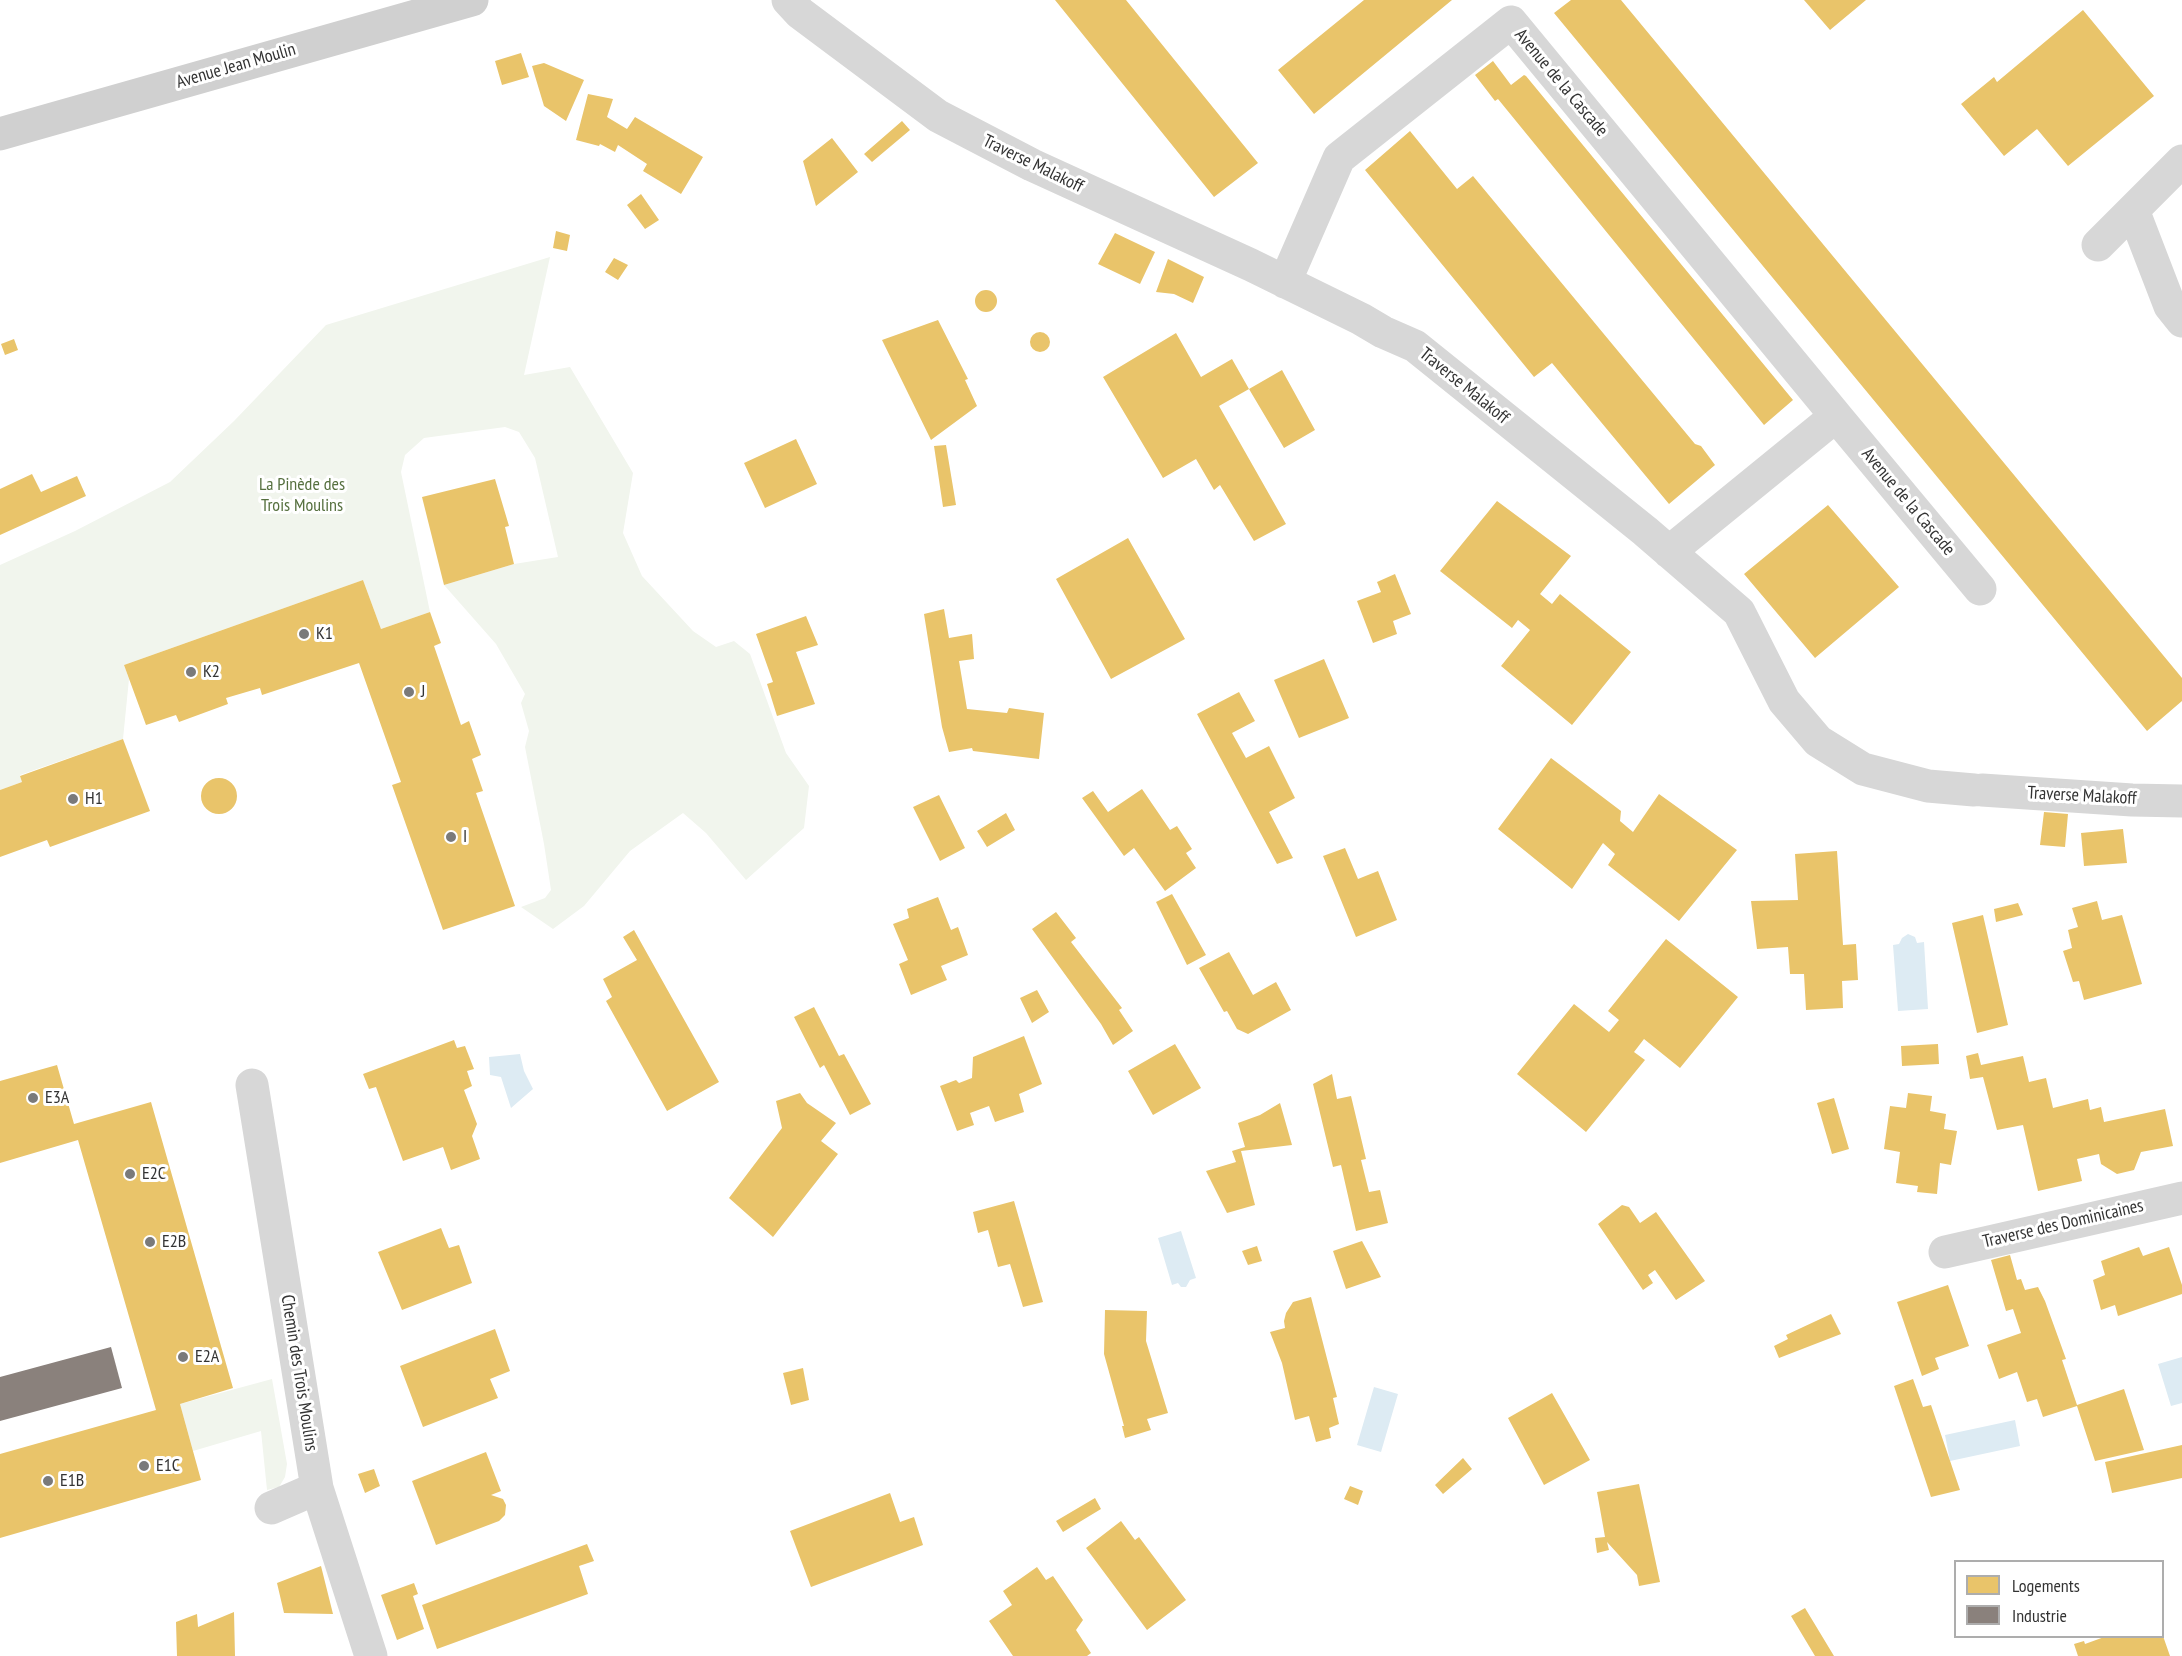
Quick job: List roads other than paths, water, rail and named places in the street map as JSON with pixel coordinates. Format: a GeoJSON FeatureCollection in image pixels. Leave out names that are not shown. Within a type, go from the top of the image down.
{"type":"FeatureCollection","features":[{"type":"Feature","properties":{"kind":"main road","name":"Avenue Jean Moulin"},"geometry":{"type":"LineString","coordinates":[[0,134],[472,0]]}},
{"type":"Feature","properties":{"kind":"street","name":"Traverse Malakoff"},"geometry":{"type":"LineString","coordinates":[[788,0],[800,13],[834,40],[938,116],[1032,165],[1285,282],[1415,346],[1669,552],[1738,612],[1784,701],[1818,741],[1863,769],[1929,786],[2132,800],[2182,801]]}},
{"type":"Feature","properties":{"kind":"street","name":"Avenue de la Cascade"},"geometry":{"type":"LineString","coordinates":[[1285,282],[1339,158],[1511,22],[1980,589]]}},
{"type":"Feature","properties":{"kind":"street"},"geometry":{"type":"LineString","coordinates":[[2098,245],[2182,161]]}},
{"type":"Feature","properties":{"kind":"street"},"geometry":{"type":"LineString","coordinates":[[2133,210],[2170,306],[2182,321]]}},
{"type":"Feature","properties":{"kind":"street"},"geometry":{"type":"LineString","coordinates":[[1669,552],[1836,416]]}},
{"type":"Feature","properties":{"kind":"street","name":"Chemin des Trois Moulins"},"geometry":{"type":"LineString","coordinates":[[252,1085],[317,1488],[371,1656]]}},
{"type":"Feature","properties":{"kind":"street","name":"Traverse des Dominicaines"},"geometry":{"type":"LineString","coordinates":[[1945,1252],[2182,1198]]}},
{"type":"Feature","properties":{"kind":"street"},"geometry":{"type":"LineString","coordinates":[[271,1508],[317,1488]]}},
{"type":"Feature","properties":{"kind":"place","name":"K1"},"geometry":{"type":"Point","coordinates":[304,634]}},
{"type":"Feature","properties":{"kind":"place","name":"K2"},"geometry":{"type":"Point","coordinates":[191,672]}},
{"type":"Feature","properties":{"kind":"place","name":"J"},"geometry":{"type":"Point","coordinates":[409,692]}},
{"type":"Feature","properties":{"kind":"place","name":"H1"},"geometry":{"type":"Point","coordinates":[73,799]}},
{"type":"Feature","properties":{"kind":"place","name":"I"},"geometry":{"type":"Point","coordinates":[451,837]}},
{"type":"Feature","properties":{"kind":"place","name":"E3A"},"geometry":{"type":"Point","coordinates":[33,1098]}},
{"type":"Feature","properties":{"kind":"place","name":"E2C"},"geometry":{"type":"Point","coordinates":[130,1174]}},
{"type":"Feature","properties":{"kind":"place","name":"E2B"},"geometry":{"type":"Point","coordinates":[150,1242]}},
{"type":"Feature","properties":{"kind":"place","name":"E2A"},"geometry":{"type":"Point","coordinates":[183,1357]}},
{"type":"Feature","properties":{"kind":"place","name":"E1C"},"geometry":{"type":"Point","coordinates":[144,1466]}},
{"type":"Feature","properties":{"kind":"place","name":"E1B"},"geometry":{"type":"Point","coordinates":[48,1481]}},
{"type":"Feature","properties":{"kind":"park label","name":"La Pinède des Trois Moulins"},"geometry":{"type":"Point","coordinates":[302,495]}}]}
